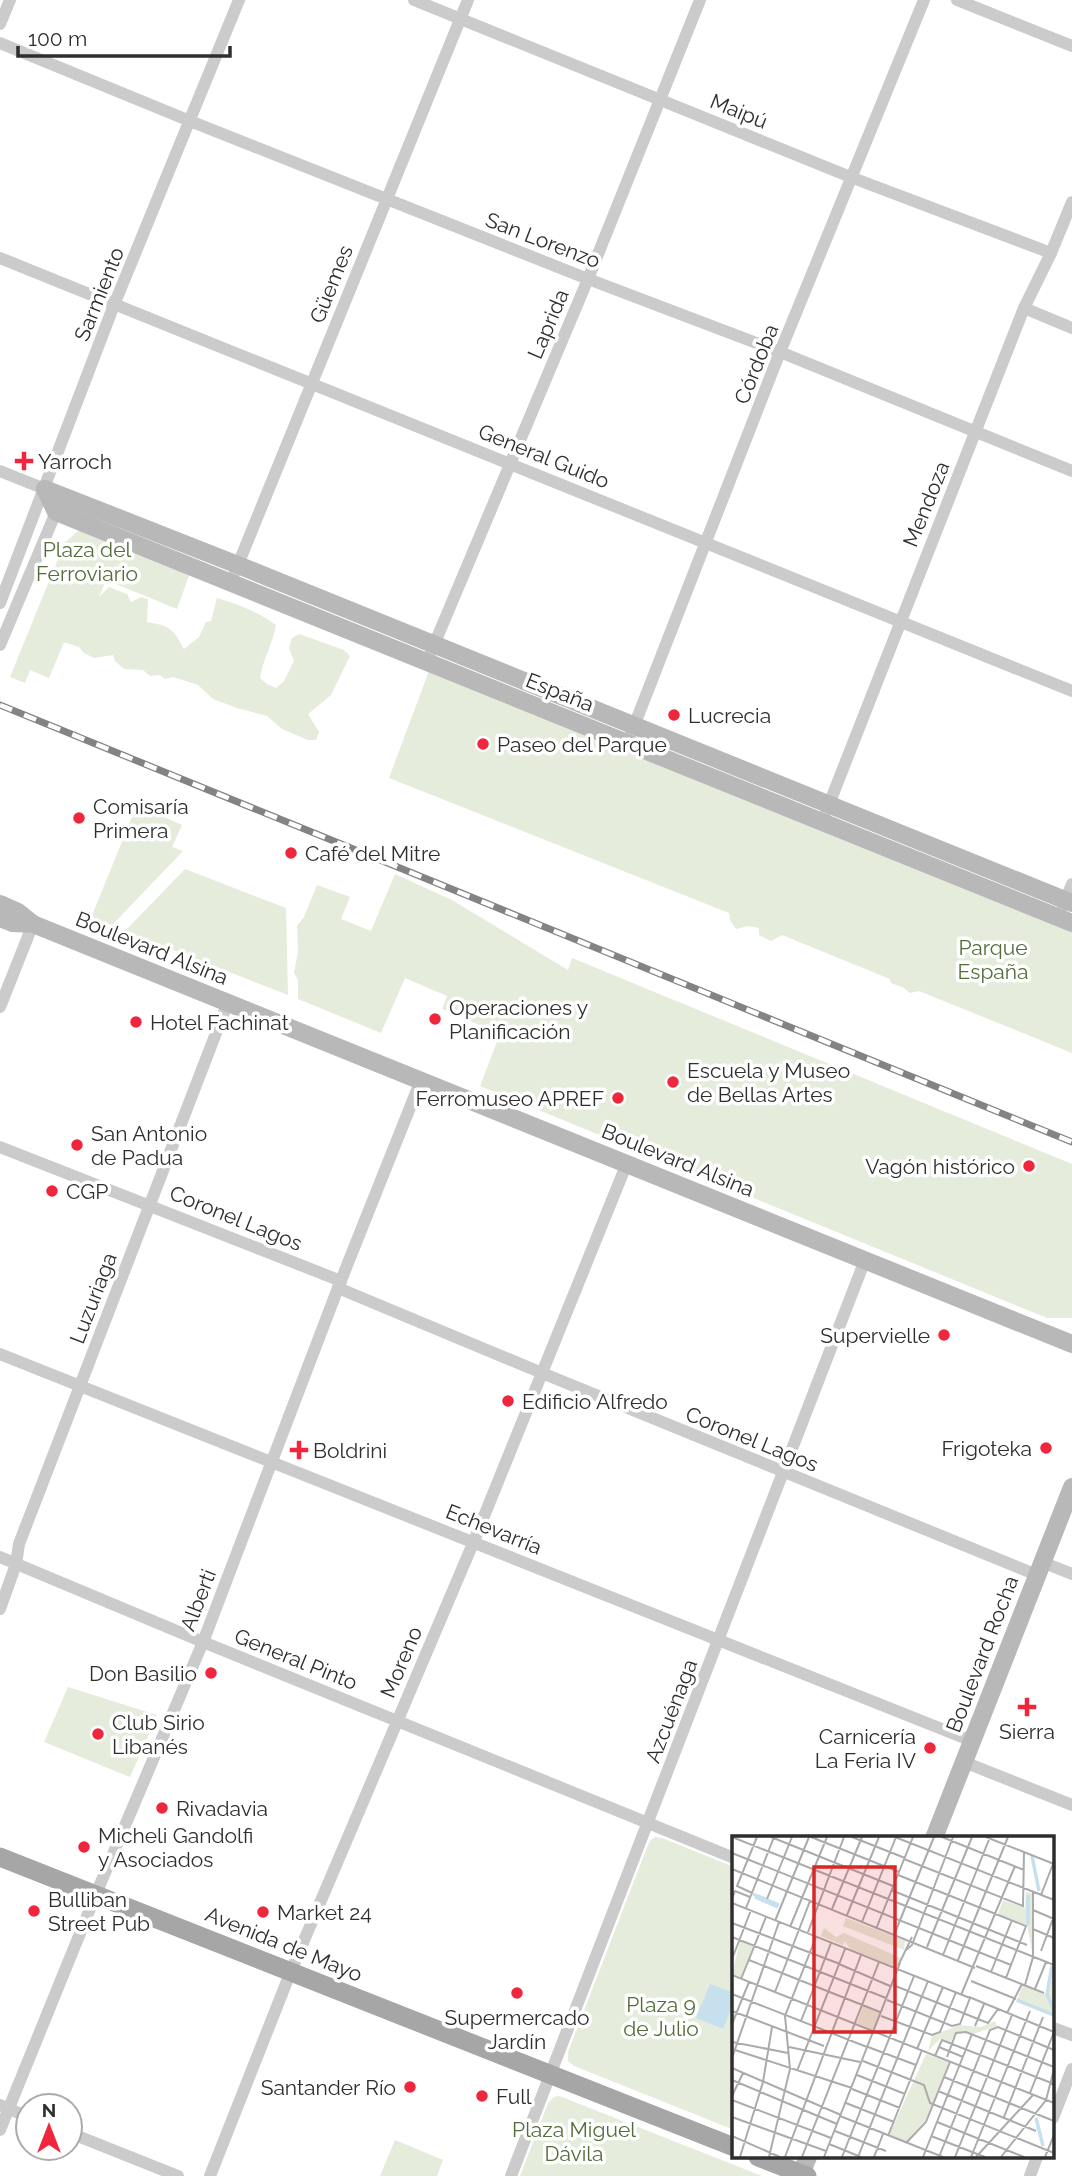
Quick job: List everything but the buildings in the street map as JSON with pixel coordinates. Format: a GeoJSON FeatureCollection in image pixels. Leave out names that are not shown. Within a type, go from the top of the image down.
{"type":"FeatureCollection","features":[{"type":"Feature","properties":{"kind":"main road","name":"Avenida de Mayo"},"geometry":{"type":"LineString","coordinates":[[0,1857],[732,2146]]}},
{"type":"Feature","properties":{"kind":"main road"},"geometry":{"type":"LineString","coordinates":[[761,2158],[804,2171]]}},
{"type":"Feature","properties":{"kind":"street"},"geometry":{"type":"LineString","coordinates":[[0,24],[10,0]]}},
{"type":"Feature","properties":{"kind":"street","name":"Sarmiento"},"geometry":{"type":"LineString","coordinates":[[0,603],[114,305],[239,0]]}},
{"type":"Feature","properties":{"kind":"street","name":"Maipú"},"geometry":{"type":"LineString","coordinates":[[414,0],[853,177],[1051,253]]}},
{"type":"Feature","properties":{"kind":"street","name":"Güemes"},"geometry":{"type":"LineString","coordinates":[[231,582],[468,0]]}},
{"type":"Feature","properties":{"kind":"street","name":"Laprida"},"geometry":{"type":"LineString","coordinates":[[427,662],[588,279],[700,0]]}},
{"type":"Feature","properties":{"kind":"street","name":"Córdoba"},"geometry":{"type":"LineString","coordinates":[[627,744],[780,352],[923,0]]}},
{"type":"Feature","properties":{"kind":"street"},"geometry":{"type":"LineString","coordinates":[[957,0],[1072,46]]}},
{"type":"Feature","properties":{"kind":"street","name":"San Lorenzo"},"geometry":{"type":"LineString","coordinates":[[0,43],[386,199],[780,352],[1072,471]]}},
{"type":"Feature","properties":{"kind":"street","name":"Mendoza"},"geometry":{"type":"LineString","coordinates":[[821,822],[1024,308],[1072,202]]}},
{"type":"Feature","properties":{"kind":"street","name":"General Guido"},"geometry":{"type":"LineString","coordinates":[[0,258],[1072,691]]}},
{"type":"Feature","properties":{"kind":"street"},"geometry":{"type":"LineString","coordinates":[[1024,308],[1072,328]]}},
{"type":"Feature","properties":{"kind":"street","name":"España"},"geometry":{"type":"LineString","coordinates":[[0,471],[239,565],[828,805],[1070,895]]}},
{"type":"Feature","properties":{"kind":"street"},"geometry":{"type":"LineString","coordinates":[[0,645],[56,512],[45,489]]}},
{"type":"Feature","properties":{"kind":"street","name":"España"},"geometry":{"type":"LineString","coordinates":[[56,512],[1065,920]]}},
{"type":"Feature","properties":{"kind":"street"},"geometry":{"type":"LineString","coordinates":[[1065,920],[1070,895]]}},
{"type":"Feature","properties":{"kind":"street","name":"Boulevard Alsina"},"geometry":{"type":"LineString","coordinates":[[0,904],[18,912],[33,924],[1072,1343]]}},
{"type":"Feature","properties":{"kind":"street","name":"Boulevard Alsina"},"geometry":{"type":"LineString","coordinates":[[0,918],[13,923],[33,924]]}},
{"type":"Feature","properties":{"kind":"street"},"geometry":{"type":"LineString","coordinates":[[0,1007],[33,924]]}},
{"type":"Feature","properties":{"kind":"street","name":"Luzuriaga"},"geometry":{"type":"LineString","coordinates":[[0,1609],[16,1564],[19,1544],[228,1003]]}},
{"type":"Feature","properties":{"kind":"street","name":"Alberti"},"geometry":{"type":"LineString","coordinates":[[0,2130],[4,2107],[203,1642],[339,1284],[421,1080]]}},
{"type":"Feature","properties":{"kind":"street","name":"Coronel Lagos"},"geometry":{"type":"LineString","coordinates":[[0,1147],[149,1205],[542,1373],[783,1472],[1040,1569],[1072,1574]]}},
{"type":"Feature","properties":{"kind":"street","name":"Moreno"},"geometry":{"type":"LineString","coordinates":[[210,2176],[292,1971],[474,1541],[627,1163]]}},
{"type":"Feature","properties":{"kind":"street","name":"Azcuénaga"},"geometry":{"type":"LineString","coordinates":[[511,2176],[865,1260]]}},
{"type":"Feature","properties":{"kind":"street","name":"Echevarría"},"geometry":{"type":"LineString","coordinates":[[0,1354],[972,1741]]}},
{"type":"Feature","properties":{"kind":"street","name":"Boulevard Rocha"},"geometry":{"type":"LineString","coordinates":[[935,1836],[1072,1487]]}},
{"type":"Feature","properties":{"kind":"street","name":"General Pinto"},"geometry":{"type":"LineString","coordinates":[[0,1557],[732,1857]]}},
{"type":"Feature","properties":{"kind":"street"},"geometry":{"type":"LineString","coordinates":[[964,1762],[1072,1805]]}},
{"type":"Feature","properties":{"kind":"street"},"geometry":{"type":"LineString","coordinates":[[1054,2028],[1072,2035]]}},
{"type":"Feature","properties":{"kind":"street"},"geometry":{"type":"LineString","coordinates":[[1054,2115],[1072,2069]]}},
{"type":"Feature","properties":{"kind":"street"},"geometry":{"type":"LineString","coordinates":[[84,2139],[178,2176]]}},
{"type":"Feature","properties":{"kind":"street"},"geometry":{"type":"LineString","coordinates":[[1030,2176],[1037,2158]]}},
{"type":"Feature","properties":{"kind":"green space","name":"Plaza del Ferroviario"},"geometry":{"type":"Polygon","coordinates":[[[81,529],[190,573],[177,609],[106,580],[99,597],[109,587],[127,594],[131,602],[141,597],[148,599],[147,622],[170,629],[184,649],[199,637],[206,622],[211,621],[217,598],[248,609],[276,625],[260,678],[276,688],[284,681],[294,661],[289,648],[292,638],[299,634],[344,650],[350,656],[331,695],[308,714],[319,732],[316,740],[308,740],[282,729],[267,716],[213,699],[198,685],[173,677],[165,679],[160,675],[150,676],[143,670],[124,669],[115,661],[113,655],[94,658],[79,647],[64,642],[49,678],[30,670],[25,683],[10,677],[65,542],[81,529]]]}},
{"type":"Feature","properties":{"kind":"green space","name":"Parque España"},"geometry":{"type":"Polygon","coordinates":[[[429,671],[1072,930],[1072,1053],[919,991],[910,993],[891,983],[890,979],[782,935],[771,941],[759,935],[759,928],[748,926],[736,929],[729,913],[389,778],[429,671]]]}},
{"type":"Feature","properties":{"kind":"green space"},"geometry":{"type":"Polygon","coordinates":[[[138,802],[153,808],[152,812],[182,825],[172,847],[183,851],[113,924],[107,925],[91,918],[138,802]]]}},
{"type":"Feature","properties":{"kind":"green space"},"geometry":{"type":"Polygon","coordinates":[[[185,869],[286,908],[288,995],[125,931],[185,869]]]}},
{"type":"Feature","properties":{"kind":"green space"},"geometry":{"type":"Polygon","coordinates":[[[395,874],[452,900],[568,970],[572,958],[1072,1164],[1072,1318],[1047,1318],[480,1086],[500,1034],[442,1009],[447,996],[405,978],[381,1033],[298,999],[298,980],[294,973],[298,951],[297,926],[304,917],[317,885],[350,897],[341,919],[371,931],[395,874]]]}},
{"type":"Feature","properties":{"kind":"green space","name":"Club Sirio Libanés"},"geometry":{"type":"Polygon","coordinates":[[[68,1687],[157,1715],[130,1777],[44,1742],[68,1687]]]}},
{"type":"Feature","properties":{"kind":"green space","name":"Plaza 9 de Julio"},"geometry":{"type":"Polygon","coordinates":[[[655,1837],[662,1838],[732,1866],[732,2129],[574,2066],[568,2061],[568,2052],[651,1840],[655,1837]]]}},
{"type":"Feature","properties":{"kind":"green space","name":"Plaza Miguel Dávila"},"geometry":{"type":"Polygon","coordinates":[[[559,2096],[762,2176],[520,2176],[548,2103],[559,2096]]]}},
{"type":"Feature","properties":{"kind":"green space"},"geometry":{"type":"Polygon","coordinates":[[[395,2140],[443,2160],[437,2176],[380,2176],[395,2140]]]}},
{"type":"Feature","properties":{"kind":"water"},"geometry":{"type":"Polygon","coordinates":[[[710,1984],[732,1992],[732,2006],[723,2029],[696,2018],[710,1984]]]}},
{"type":"Feature","properties":{"kind":"railway"},"geometry":{"type":"LineString","coordinates":[[0,705],[1072,1142]]}},
{"type":"Feature","properties":{"kind":"place","name":"Yarroch"},"geometry":{"type":"Point","coordinates":[24,461]}},
{"type":"Feature","properties":{"kind":"place","name":"Lucrecia"},"geometry":{"type":"Point","coordinates":[674,715]}},
{"type":"Feature","properties":{"kind":"place","name":"Paseo del Parque"},"geometry":{"type":"Point","coordinates":[483,744]}},
{"type":"Feature","properties":{"kind":"place","name":"Comisaría Primera"},"geometry":{"type":"Point","coordinates":[79,818]}},
{"type":"Feature","properties":{"kind":"place","name":"Café del Mitre"},"geometry":{"type":"Point","coordinates":[291,853]}},
{"type":"Feature","properties":{"kind":"place","name":"Operaciones y Planificación"},"geometry":{"type":"Point","coordinates":[435,1019]}},
{"type":"Feature","properties":{"kind":"place","name":"Hotel Fachinat"},"geometry":{"type":"Point","coordinates":[136,1022]}},
{"type":"Feature","properties":{"kind":"place","name":"Escuela y Museo de Bellas Artes"},"geometry":{"type":"Point","coordinates":[673,1082]}},
{"type":"Feature","properties":{"kind":"place","name":"Ferromuseo APREF"},"geometry":{"type":"Point","coordinates":[618,1098]}},
{"type":"Feature","properties":{"kind":"place","name":"San Antonio de Padua"},"geometry":{"type":"Point","coordinates":[77,1145]}},
{"type":"Feature","properties":{"kind":"place","name":"Vagón histórico"},"geometry":{"type":"Point","coordinates":[1029,1166]}},
{"type":"Feature","properties":{"kind":"place","name":"CGP"},"geometry":{"type":"Point","coordinates":[52,1191]}},
{"type":"Feature","properties":{"kind":"place","name":"Supervielle"},"geometry":{"type":"Point","coordinates":[944,1335]}},
{"type":"Feature","properties":{"kind":"place","name":"Edificio Alfredo"},"geometry":{"type":"Point","coordinates":[508,1401]}},
{"type":"Feature","properties":{"kind":"place","name":"Frigoteka"},"geometry":{"type":"Point","coordinates":[1046,1448]}},
{"type":"Feature","properties":{"kind":"place","name":"Boldrini"},"geometry":{"type":"Point","coordinates":[299,1450]}},
{"type":"Feature","properties":{"kind":"place","name":"Don Basilio"},"geometry":{"type":"Point","coordinates":[211,1673]}},
{"type":"Feature","properties":{"kind":"place","name":"Sierra"},"geometry":{"type":"Point","coordinates":[1027,1707]}},
{"type":"Feature","properties":{"kind":"place","name":"Club Sirio Libanés"},"geometry":{"type":"Point","coordinates":[98,1734]}},
{"type":"Feature","properties":{"kind":"place","name":"Carnicería La Feria IV"},"geometry":{"type":"Point","coordinates":[930,1748]}},
{"type":"Feature","properties":{"kind":"place","name":"Rivadavia"},"geometry":{"type":"Point","coordinates":[162,1808]}},
{"type":"Feature","properties":{"kind":"place","name":"Micheli Gandolfi y Asociados"},"geometry":{"type":"Point","coordinates":[84,1847]}},
{"type":"Feature","properties":{"kind":"place","name":"Bulliban Street Pub"},"geometry":{"type":"Point","coordinates":[34,1911]}},
{"type":"Feature","properties":{"kind":"place","name":"Market 24"},"geometry":{"type":"Point","coordinates":[263,1912]}},
{"type":"Feature","properties":{"kind":"place","name":"Supermercado Jardín"},"geometry":{"type":"Point","coordinates":[517,1993]}},
{"type":"Feature","properties":{"kind":"place","name":"Santander Río"},"geometry":{"type":"Point","coordinates":[410,2087]}},
{"type":"Feature","properties":{"kind":"place","name":"Full"},"geometry":{"type":"Point","coordinates":[482,2096]}}]}
